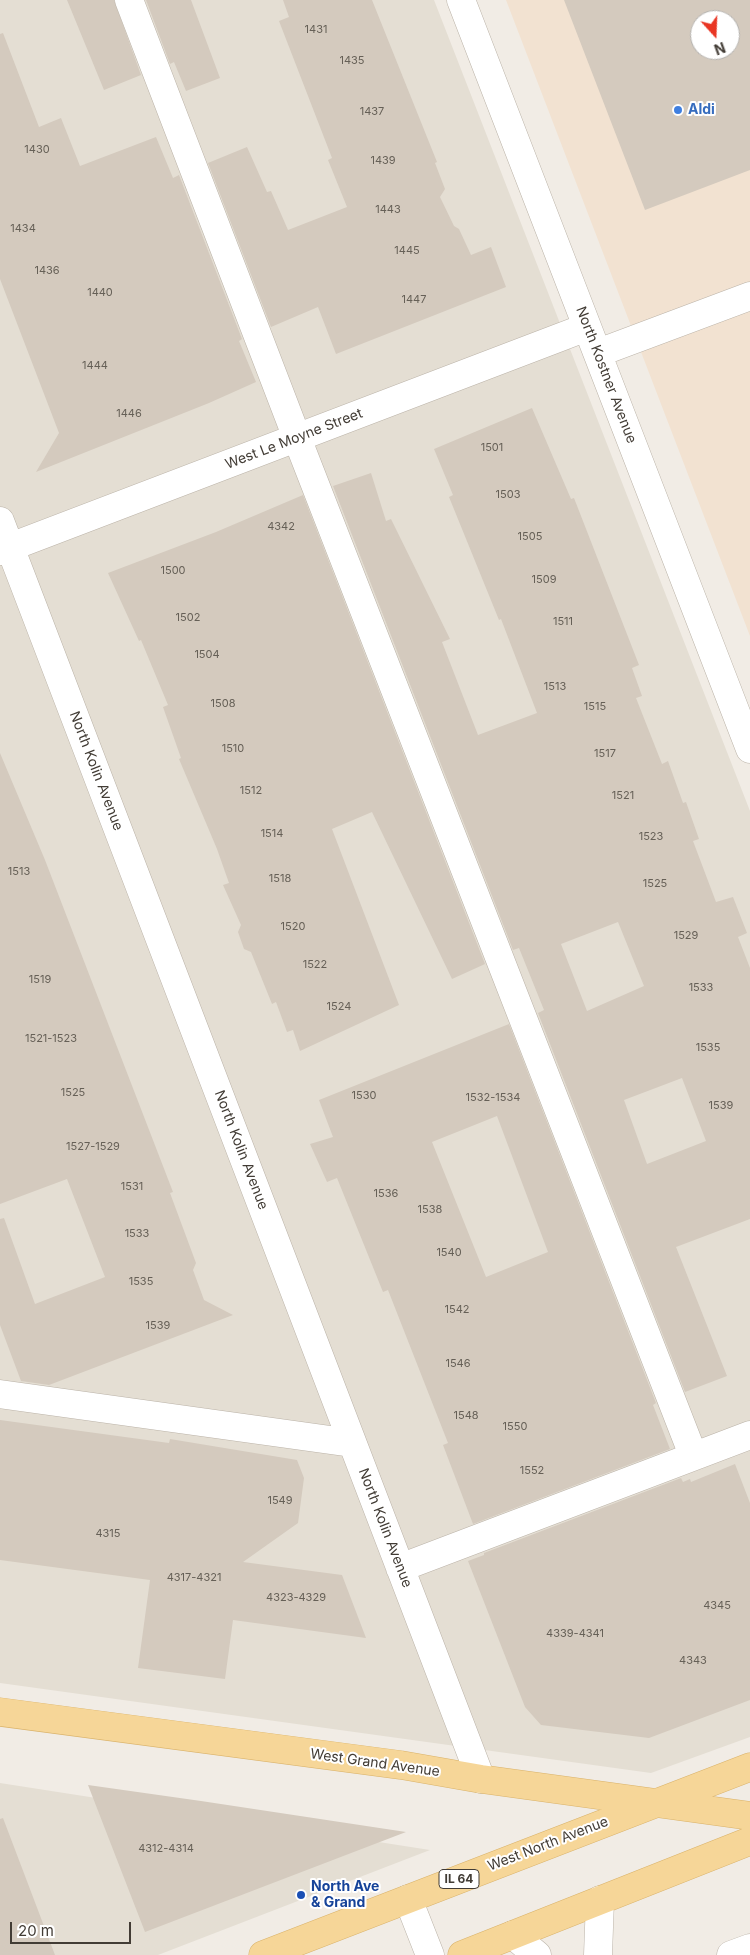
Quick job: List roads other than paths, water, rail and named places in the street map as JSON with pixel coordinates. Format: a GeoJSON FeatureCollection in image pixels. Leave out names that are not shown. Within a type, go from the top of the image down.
{"type":"FeatureCollection","features":[{"type":"Feature","properties":{"kind":"main road","name":"West Grand Avenue"},"geometry":{"type":"LineString","coordinates":[[0,1712],[401,1765],[481,1779],[750,1816]]}},
{"type":"Feature","properties":{"kind":"main road","name":"West North Avenue"},"geometry":{"type":"LineString","coordinates":[[263,1955],[654,1802],[750,1767]]}},
{"type":"Feature","properties":{"kind":"main road"},"geometry":{"type":"LineString","coordinates":[[462,1955],[750,1841]]}},
{"type":"Feature","properties":{"kind":"street"},"geometry":{"type":"LineString","coordinates":[[130,0],[296,438],[693,1455]]}},
{"type":"Feature","properties":{"kind":"street","name":"North Kostner Avenue"},"geometry":{"type":"LineString","coordinates":[[461,0],[750,749]]}},
{"type":"Feature","properties":{"kind":"street"},"geometry":{"type":"LineString","coordinates":[[598,353],[750,296]]}},
{"type":"Feature","properties":{"kind":"street","name":"West Le Moyne Street"},"geometry":{"type":"LineString","coordinates":[[5,550],[588,327]]}},
{"type":"Feature","properties":{"kind":"street","name":"North Kolin Avenue"},"geometry":{"type":"LineString","coordinates":[[0,521],[5,550],[481,1779]]}},
{"type":"Feature","properties":{"kind":"street"},"geometry":{"type":"LineString","coordinates":[[0,1393],[352,1442]]}},
{"type":"Feature","properties":{"kind":"street"},"geometry":{"type":"LineString","coordinates":[[400,1568],[693,1455],[750,1435]]}},
{"type":"Feature","properties":{"kind":"street"},"geometry":{"type":"LineString","coordinates":[[408,1899],[430,1955]]}},
{"type":"Feature","properties":{"kind":"street"},"geometry":{"type":"LineString","coordinates":[[598,1955],[600,1900]]}},
{"type":"Feature","properties":{"kind":"street"},"geometry":{"type":"LineString","coordinates":[[513,1935],[537,1955]]}},
{"type":"Feature","properties":{"kind":"street"},"geometry":{"type":"LineString","coordinates":[[731,1955],[750,1948]]}},
{"type":"Feature","properties":{"kind":"place","name":"Aldi"},"geometry":{"type":"Point","coordinates":[678,110]}},
{"type":"Feature","properties":{"kind":"place","name":"North Ave & Grand"},"geometry":{"type":"Point","coordinates":[301,1895]}}]}
